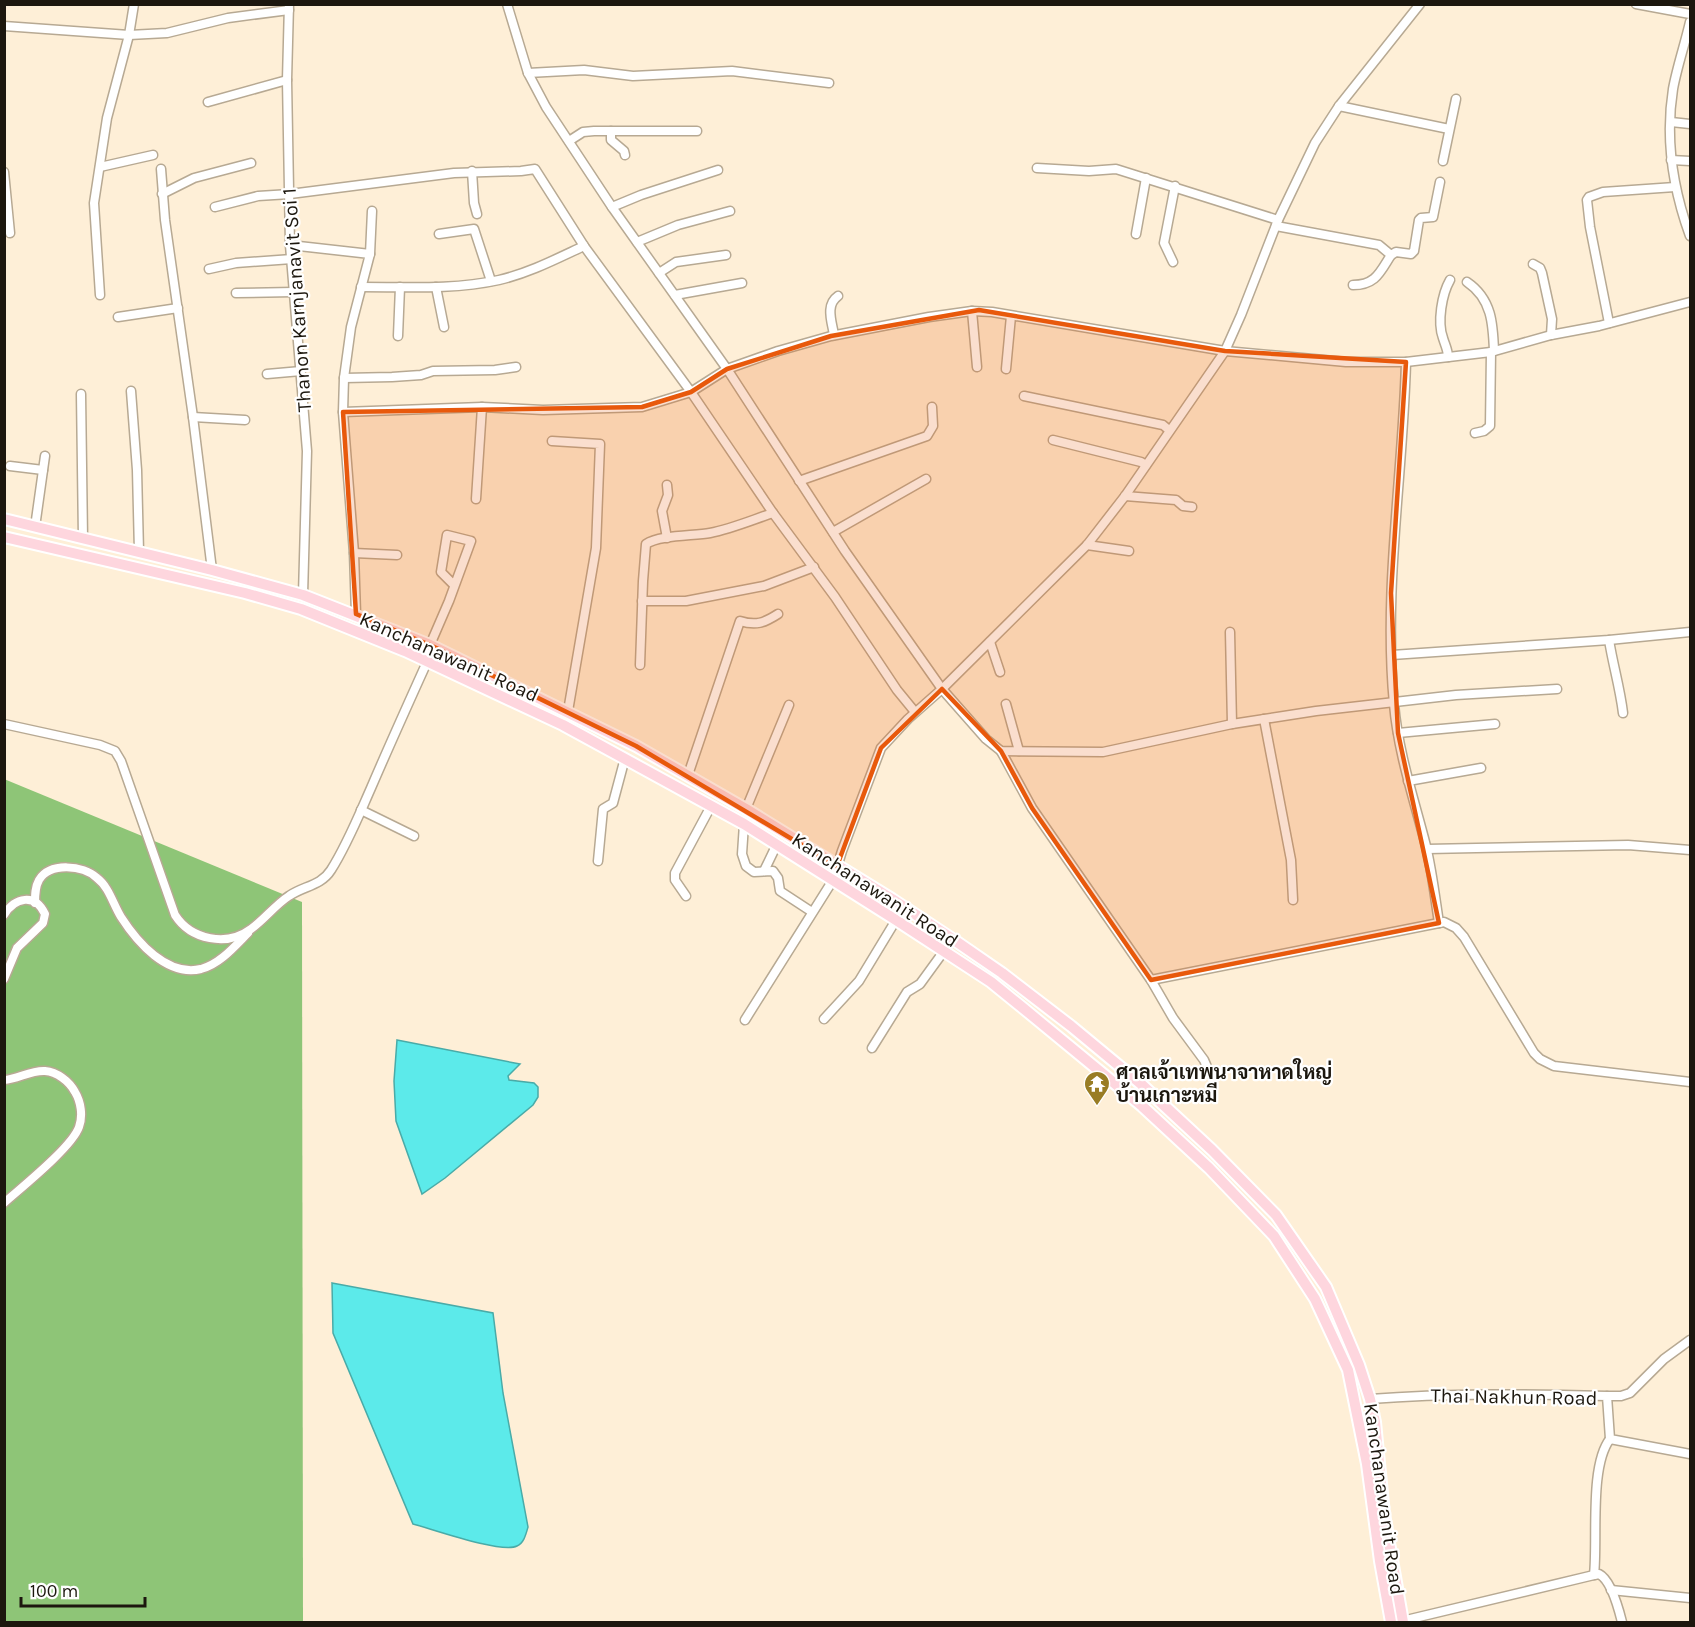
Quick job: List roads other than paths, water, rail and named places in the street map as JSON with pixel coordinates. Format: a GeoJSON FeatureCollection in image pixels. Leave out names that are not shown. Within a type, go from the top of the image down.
{"type":"FeatureCollection","features":[{"type":"Feature","properties":{"kind":"main road","name":"Kanchanawanit Road"},"geometry":{"type":"LineString","coordinates":[[4,519],[212,570],[303,595],[430,645],[568,711],[746,808],[892,899],[1002,973],[1132,1077],[1212,1150],[1276,1215],[1326,1287],[1359,1365],[1370,1399],[1375,1422],[1384,1514],[1399,1622]]}},
{"type":"Feature","properties":{"kind":"main road","name":"Kanchanawanit Road"},"geometry":{"type":"LineString","coordinates":[[4,537],[301,609],[405,651],[563,725],[744,824],[991,982],[1142,1106],[1209,1168],[1274,1236],[1315,1299],[1348,1370],[1367,1464],[1380,1561],[1399,1622]]}},
{"type":"Feature","properties":{"kind":"street"},"geometry":{"type":"LineString","coordinates":[[100,295],[94,213],[107,118],[129,35],[134,4]]}},
{"type":"Feature","properties":{"kind":"street"},"geometry":{"type":"LineString","coordinates":[[507,4],[528,73],[538,93],[612,207],[727,369],[798,481],[942,688],[986,739],[1001,751],[1032,808],[1151,980],[1173,1018],[1204,1060],[1210,1074]]}},
{"type":"Feature","properties":{"kind":"street"},"geometry":{"type":"LineString","coordinates":[[745,1020],[833,880],[878,753],[887,740],[915,712],[990,642],[1087,545],[1125,496],[1225,351],[1305,160],[1339,106],[1420,4]]}},
{"type":"Feature","properties":{"kind":"street"},"geometry":{"type":"LineString","coordinates":[[1636,4],[1690,14]]}},
{"type":"Feature","properties":{"kind":"street"},"geometry":{"type":"LineString","coordinates":[[4,26],[129,35],[167,33],[228,18],[289,7]]}},
{"type":"Feature","properties":{"kind":"street","name":"Thanon Karnjanavit Soi 1"},"geometry":{"type":"LineString","coordinates":[[289,7],[287,80],[291,245],[307,451],[303,595]]}},
{"type":"Feature","properties":{"kind":"street"},"geometry":{"type":"LineString","coordinates":[[1690,22],[1673,89],[1671,122],[1671,160],[1675,187],[1688,221],[1690,236]]}},
{"type":"Feature","properties":{"kind":"street"},"geometry":{"type":"LineString","coordinates":[[528,73],[584,70],[633,76],[732,71],[829,83]]}},
{"type":"Feature","properties":{"kind":"street"},"geometry":{"type":"LineString","coordinates":[[208,102],[287,80]]}},
{"type":"Feature","properties":{"kind":"street"},"geometry":{"type":"LineString","coordinates":[[1443,161],[1456,99]]}},
{"type":"Feature","properties":{"kind":"street"},"geometry":{"type":"LineString","coordinates":[[1339,106],[1449,129]]}},
{"type":"Feature","properties":{"kind":"street"},"geometry":{"type":"LineString","coordinates":[[1671,122],[1690,124]]}},
{"type":"Feature","properties":{"kind":"street"},"geometry":{"type":"LineString","coordinates":[[611,131],[612,141],[624,151],[625,155]]}},
{"type":"Feature","properties":{"kind":"street"},"geometry":{"type":"LineString","coordinates":[[569,141],[583,132],[697,131]]}},
{"type":"Feature","properties":{"kind":"street"},"geometry":{"type":"LineString","coordinates":[[100,167],[153,155]]}},
{"type":"Feature","properties":{"kind":"street"},"geometry":{"type":"LineString","coordinates":[[1671,160],[1690,161]]}},
{"type":"Feature","properties":{"kind":"street"},"geometry":{"type":"LineString","coordinates":[[162,194],[194,178],[250,163]]}},
{"type":"Feature","properties":{"kind":"street"},"geometry":{"type":"LineString","coordinates":[[1036,168],[1089,171],[1108,168],[1175,186],[1277,223],[1379,245],[1391,255]]}},
{"type":"Feature","properties":{"kind":"street"},"geometry":{"type":"LineString","coordinates":[[161,169],[162,194],[212,570]]}},
{"type":"Feature","properties":{"kind":"street"},"geometry":{"type":"LineString","coordinates":[[215,207],[258,196],[472,171],[535,169],[584,246],[691,392],[773,513],[814,567],[897,690],[915,712]]}},
{"type":"Feature","properties":{"kind":"street"},"geometry":{"type":"LineString","coordinates":[[612,207],[718,170]]}},
{"type":"Feature","properties":{"kind":"street"},"geometry":{"type":"LineString","coordinates":[[4,171],[10,233]]}},
{"type":"Feature","properties":{"kind":"street"},"geometry":{"type":"LineString","coordinates":[[472,171],[477,214]]}},
{"type":"Feature","properties":{"kind":"street"},"geometry":{"type":"LineString","coordinates":[[1136,234],[1146,178]]}},
{"type":"Feature","properties":{"kind":"street"},"geometry":{"type":"LineString","coordinates":[[1353,285],[1364,285],[1373,280],[1391,255],[1396,252],[1413,253],[1417,223],[1421,218],[1433,217],[1440,182]]}},
{"type":"Feature","properties":{"kind":"street"},"geometry":{"type":"LineString","coordinates":[[1173,262],[1164,243],[1175,186]]}},
{"type":"Feature","properties":{"kind":"street"},"geometry":{"type":"LineString","coordinates":[[1609,323],[1590,227],[1587,200],[1603,192],[1675,187]]}},
{"type":"Feature","properties":{"kind":"street"},"geometry":{"type":"LineString","coordinates":[[356,614],[354,553],[343,412],[344,378],[348,340],[370,254],[372,211]]}},
{"type":"Feature","properties":{"kind":"street"},"geometry":{"type":"LineString","coordinates":[[637,242],[678,225],[729,211]]}},
{"type":"Feature","properties":{"kind":"street"},"geometry":{"type":"LineString","coordinates":[[439,234],[474,229],[491,281]]}},
{"type":"Feature","properties":{"kind":"street"},"geometry":{"type":"LineString","coordinates":[[291,245],[370,254]]}},
{"type":"Feature","properties":{"kind":"street"},"geometry":{"type":"LineString","coordinates":[[361,287],[436,287],[491,281],[529,271],[584,246]]}},
{"type":"Feature","properties":{"kind":"street"},"geometry":{"type":"LineString","coordinates":[[659,273],[676,262],[726,255]]}},
{"type":"Feature","properties":{"kind":"street"},"geometry":{"type":"LineString","coordinates":[[210,269],[236,263],[292,259]]}},
{"type":"Feature","properties":{"kind":"street"},"geometry":{"type":"LineString","coordinates":[[1533,264],[1540,268],[1542,273],[1552,319],[1551,334]]}},
{"type":"Feature","properties":{"kind":"street"},"geometry":{"type":"LineString","coordinates":[[1448,357],[1448,348],[1442,335],[1442,302],[1445,288],[1450,280]]}},
{"type":"Feature","properties":{"kind":"street"},"geometry":{"type":"LineString","coordinates":[[1467,282],[1481,293],[1487,303],[1492,323],[1490,423],[1488,428],[1475,433]]}},
{"type":"Feature","properties":{"kind":"street"},"geometry":{"type":"LineString","coordinates":[[675,295],[742,284]]}},
{"type":"Feature","properties":{"kind":"street"},"geometry":{"type":"LineString","coordinates":[[398,336],[400,287]]}},
{"type":"Feature","properties":{"kind":"street"},"geometry":{"type":"LineString","coordinates":[[436,287],[444,327]]}},
{"type":"Feature","properties":{"kind":"street"},"geometry":{"type":"LineString","coordinates":[[236,293],[294,292]]}},
{"type":"Feature","properties":{"kind":"street"},"geometry":{"type":"LineString","coordinates":[[834,335],[831,307],[833,300],[838,296]]}},
{"type":"Feature","properties":{"kind":"street"},"geometry":{"type":"LineString","coordinates":[[343,412],[482,407],[543,410],[628,408],[652,405],[691,392],[727,369],[778,351],[834,335],[929,316],[972,311],[986,311],[1225,351],[1346,362],[1406,362],[1492,352],[1551,334],[1609,323],[1690,302]]}},
{"type":"Feature","properties":{"kind":"street"},"geometry":{"type":"LineString","coordinates":[[118,316],[178,308]]}},
{"type":"Feature","properties":{"kind":"street"},"geometry":{"type":"LineString","coordinates":[[972,311],[977,367]]}},
{"type":"Feature","properties":{"kind":"street"},"geometry":{"type":"LineString","coordinates":[[1006,369],[1011,316]]}},
{"type":"Feature","properties":{"kind":"street"},"geometry":{"type":"LineString","coordinates":[[1406,362],[1404,429],[1391,593],[1394,703],[1408,781],[1427,849],[1439,922]]}},
{"type":"Feature","properties":{"kind":"street"},"geometry":{"type":"LineString","coordinates":[[344,378],[392,377],[421,375],[433,371],[495,370],[516,367]]}},
{"type":"Feature","properties":{"kind":"street"},"geometry":{"type":"LineString","coordinates":[[267,374],[301,371]]}},
{"type":"Feature","properties":{"kind":"street"},"geometry":{"type":"LineString","coordinates":[[131,391],[137,470],[139,552]]}},
{"type":"Feature","properties":{"kind":"street"},"geometry":{"type":"LineString","coordinates":[[81,394],[83,539]]}},
{"type":"Feature","properties":{"kind":"street"},"geometry":{"type":"LineString","coordinates":[[1024,396],[1163,425],[1169,430]]}},
{"type":"Feature","properties":{"kind":"street"},"geometry":{"type":"LineString","coordinates":[[476,499],[482,407]]}},
{"type":"Feature","properties":{"kind":"street"},"geometry":{"type":"LineString","coordinates":[[798,481],[927,436],[933,426],[932,407]]}},
{"type":"Feature","properties":{"kind":"street"},"geometry":{"type":"LineString","coordinates":[[193,417],[245,420]]}},
{"type":"Feature","properties":{"kind":"street"},"geometry":{"type":"LineString","coordinates":[[1053,440],[1146,465]]}},
{"type":"Feature","properties":{"kind":"street"},"geometry":{"type":"LineString","coordinates":[[552,441],[600,444],[596,548],[568,711]]}},
{"type":"Feature","properties":{"kind":"street"},"geometry":{"type":"LineString","coordinates":[[35,527],[45,456]]}},
{"type":"Feature","properties":{"kind":"street"},"geometry":{"type":"LineString","coordinates":[[10,466],[43,470]]}},
{"type":"Feature","properties":{"kind":"street"},"geometry":{"type":"LineString","coordinates":[[833,532],[926,479]]}},
{"type":"Feature","properties":{"kind":"street"},"geometry":{"type":"LineString","coordinates":[[667,484],[668,495],[662,511],[667,538]]}},
{"type":"Feature","properties":{"kind":"street"},"geometry":{"type":"LineString","coordinates":[[1125,496],[1176,500],[1183,506],[1192,507]]}},
{"type":"Feature","properties":{"kind":"street"},"geometry":{"type":"LineString","coordinates":[[640,665],[645,546],[652,540],[688,534],[713,533],[773,513]]}},
{"type":"Feature","properties":{"kind":"street"},"geometry":{"type":"LineString","coordinates":[[35,903],[35,891],[39,881],[47,873],[64,868],[77,868],[101,881],[122,917],[146,948],[175,967],[200,969],[225,955],[289,895],[325,878],[332,869],[427,662],[430,645],[454,585],[471,541],[447,535],[441,572],[454,585]]}},
{"type":"Feature","properties":{"kind":"street"},"geometry":{"type":"LineString","coordinates":[[1087,545],[1129,551]]}},
{"type":"Feature","properties":{"kind":"street"},"geometry":{"type":"LineString","coordinates":[[354,553],[398,555]]}},
{"type":"Feature","properties":{"kind":"street"},"geometry":{"type":"LineString","coordinates":[[642,601],[686,601],[764,585],[814,567]]}},
{"type":"Feature","properties":{"kind":"street"},"geometry":{"type":"LineString","coordinates":[[688,775],[740,621],[754,625],[766,622],[778,614]]}},
{"type":"Feature","properties":{"kind":"street"},"geometry":{"type":"LineString","coordinates":[[1230,632],[1233,724]]}},
{"type":"Feature","properties":{"kind":"street"},"geometry":{"type":"LineString","coordinates":[[1392,656],[1690,632]]}},
{"type":"Feature","properties":{"kind":"street"},"geometry":{"type":"LineString","coordinates":[[1609,640],[1623,712]]}},
{"type":"Feature","properties":{"kind":"street"},"geometry":{"type":"LineString","coordinates":[[990,642],[1000,672]]}},
{"type":"Feature","properties":{"kind":"street"},"geometry":{"type":"LineString","coordinates":[[1001,751],[1103,752],[1264,718],[1456,695],[1557,689]]}},
{"type":"Feature","properties":{"kind":"street"},"geometry":{"type":"LineString","coordinates":[[1006,704],[1019,751]]}},
{"type":"Feature","properties":{"kind":"street"},"geometry":{"type":"LineString","coordinates":[[746,808],[789,705]]}},
{"type":"Feature","properties":{"kind":"street"},"geometry":{"type":"LineString","coordinates":[[1264,718],[1292,860],[1293,900]]}},
{"type":"Feature","properties":{"kind":"street"},"geometry":{"type":"LineString","coordinates":[[4,724],[100,745],[115,751],[121,761],[175,915],[180,923],[199,936],[210,939],[230,937],[250,930]]}},
{"type":"Feature","properties":{"kind":"street"},"geometry":{"type":"LineString","coordinates":[[1398,733],[1495,724]]}},
{"type":"Feature","properties":{"kind":"street"},"geometry":{"type":"LineString","coordinates":[[598,861],[603,809],[613,803],[625,758]]}},
{"type":"Feature","properties":{"kind":"street"},"geometry":{"type":"LineString","coordinates":[[1408,781],[1481,768]]}},
{"type":"Feature","properties":{"kind":"street"},"geometry":{"type":"LineString","coordinates":[[686,896],[674,875],[711,806]]}},
{"type":"Feature","properties":{"kind":"street"},"geometry":{"type":"LineString","coordinates":[[361,810],[414,836]]}},
{"type":"Feature","properties":{"kind":"street"},"geometry":{"type":"LineString","coordinates":[[744,824],[742,854],[744,863],[751,871],[774,872],[778,878],[780,891],[812,912]]}},
{"type":"Feature","properties":{"kind":"street"},"geometry":{"type":"LineString","coordinates":[[764,871],[777,844]]}},
{"type":"Feature","properties":{"kind":"street"},"geometry":{"type":"LineString","coordinates":[[1427,849],[1628,845],[1690,850]]}},
{"type":"Feature","properties":{"kind":"street"},"geometry":{"type":"LineString","coordinates":[[4,915],[9,906],[16,901],[23,900],[35,903],[44,911],[43,923],[17,948],[4,979]]}},
{"type":"Feature","properties":{"kind":"street"},"geometry":{"type":"LineString","coordinates":[[824,1019],[859,981],[896,920]]}},
{"type":"Feature","properties":{"kind":"street"},"geometry":{"type":"LineString","coordinates":[[1151,980],[1439,922],[1450,924],[1464,937],[1534,1053],[1546,1063],[1562,1067],[1690,1082]]}},
{"type":"Feature","properties":{"kind":"street"},"geometry":{"type":"LineString","coordinates":[[872,1048],[907,992],[920,984],[944,951]]}},
{"type":"Feature","properties":{"kind":"street"},"geometry":{"type":"LineString","coordinates":[[4,1080],[36,1071],[57,1074],[76,1093],[81,1107],[81,1119],[73,1139],[4,1203]]}},
{"type":"Feature","properties":{"kind":"street"},"geometry":{"type":"LineString","coordinates":[[1607,1396],[1630,1393],[1664,1359],[1690,1340]]}},
{"type":"Feature","properties":{"kind":"street","name":"Thai Nakhun Road"},"geometry":{"type":"LineString","coordinates":[[1370,1399],[1529,1394],[1607,1396],[1610,1439]]}},
{"type":"Feature","properties":{"kind":"street"},"geometry":{"type":"LineString","coordinates":[[1594,1575],[1599,1473],[1603,1453],[1610,1439],[1690,1454]]}},
{"type":"Feature","properties":{"kind":"street"},"geometry":{"type":"LineString","coordinates":[[1399,1622],[1594,1575],[1603,1575],[1611,1590],[1622,1623]]}},
{"type":"Feature","properties":{"kind":"street"},"geometry":{"type":"LineString","coordinates":[[1611,1590],[1690,1598]]}},
{"type":"Feature","properties":{"kind":"water"},"geometry":{"type":"Polygon","coordinates":[[[397,1040],[520,1064],[508,1076],[509,1080],[534,1083],[538,1087],[538,1097],[533,1105],[445,1178],[422,1194],[396,1121],[394,1081],[397,1040]]]}},
{"type":"Feature","properties":{"kind":"water"},"geometry":{"type":"Polygon","coordinates":[[[332,1283],[493,1313],[503,1393],[528,1527],[519,1545],[509,1548],[497,1547],[413,1524],[333,1333],[332,1283]]]}},
{"type":"Feature","properties":{"kind":"place","name":"ศาลเจ้าเทพนาจาหาดใหญ่ บ้านเกาะหมี"},"geometry":{"type":"Point","coordinates":[1097,1107]}}]}
